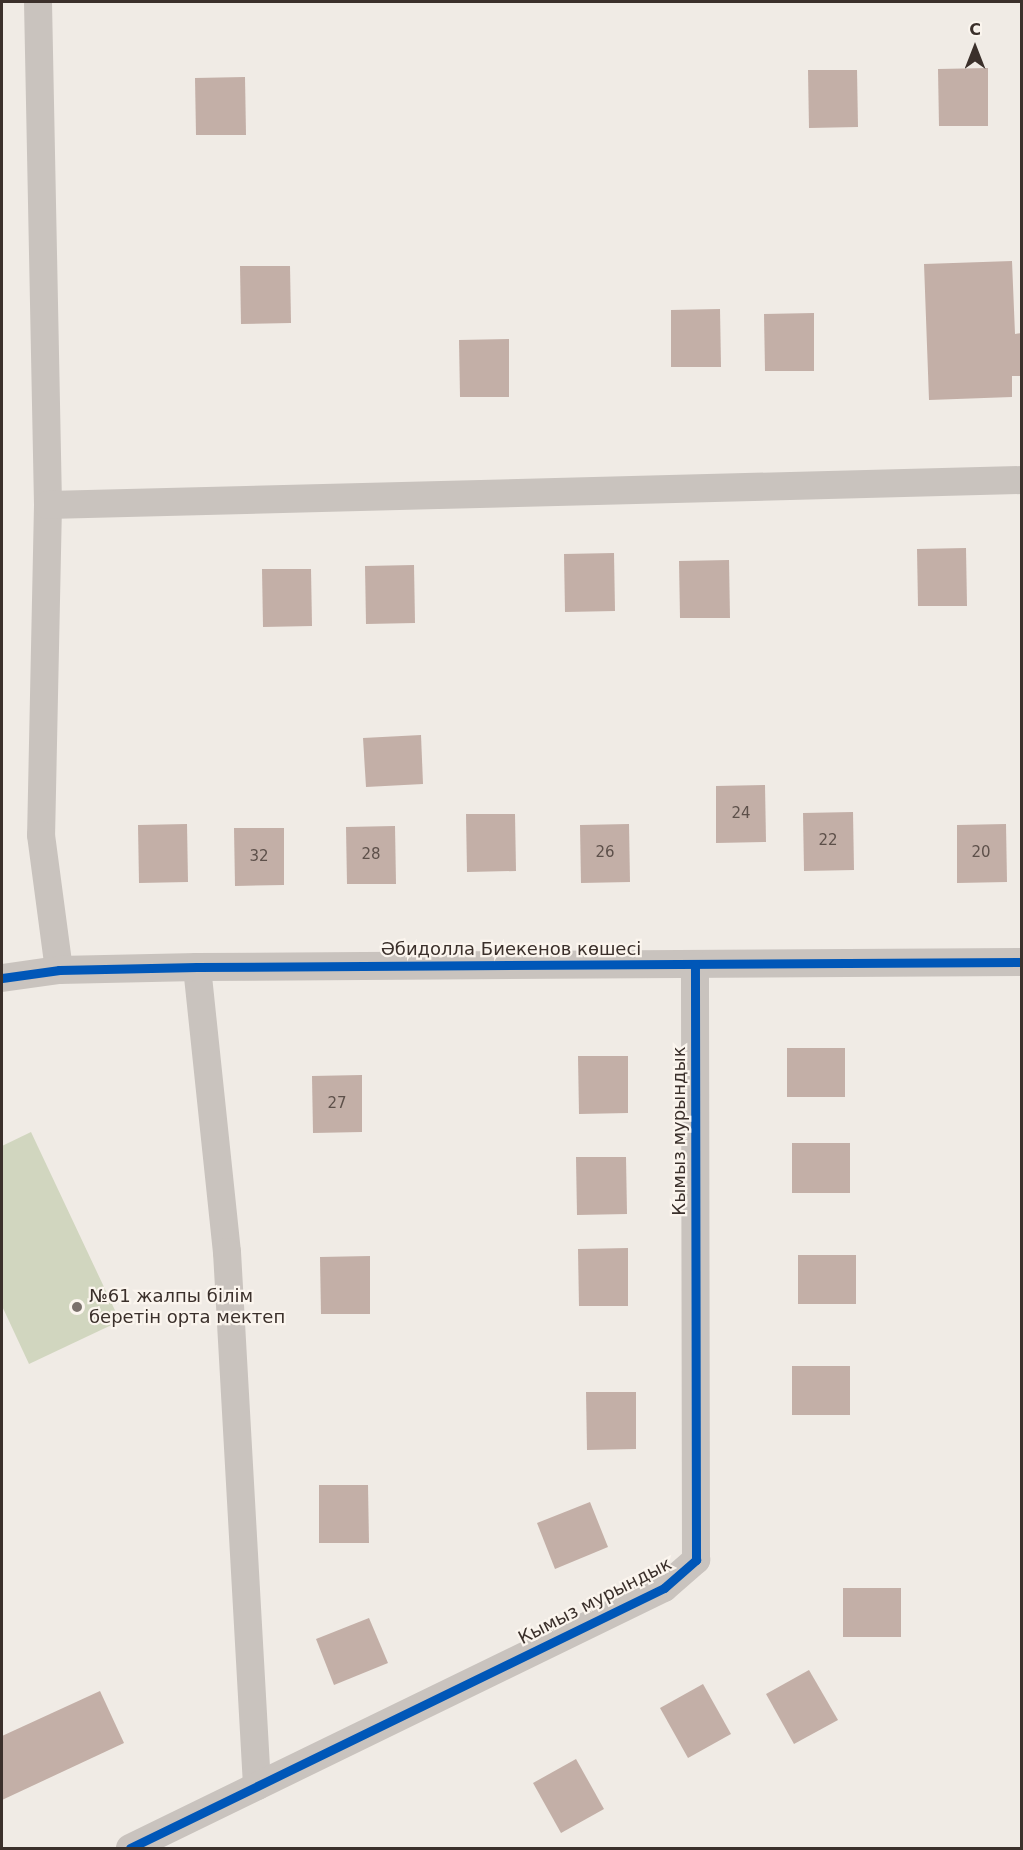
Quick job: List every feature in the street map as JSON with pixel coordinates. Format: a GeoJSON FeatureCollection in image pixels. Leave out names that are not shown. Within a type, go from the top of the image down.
{"type":"FeatureCollection","features":[{"type":"Feature","properties":{"kind":"street"},"geometry":{"type":"LineString","coordinates":[[38,2],[48,506],[40,835],[59,970]]}},
{"type":"Feature","properties":{"kind":"street"},"geometry":{"type":"LineString","coordinates":[[48,506],[1022,480]]}},
{"type":"Feature","properties":{"kind":"street","name":"Әбидолла Биекенов көшесі"},"geometry":{"type":"LineString","coordinates":[[2,978],[59,970],[197,967],[1022,962]]}},
{"type":"Feature","properties":{"kind":"street","name":"Кымыз мурындык"},"geometry":{"type":"LineString","coordinates":[[130,1848],[664,1588],[696,1560],[694,964]]}},
{"type":"Feature","properties":{"kind":"street"},"geometry":{"type":"LineString","coordinates":[[197,967],[227,1252],[257,1786]]}},
{"type":"Feature","properties":{"kind":"green space"},"geometry":{"type":"Polygon","coordinates":[[[31,1132],[120,1321],[29,1364],[2,1306],[2,1146],[31,1132]]]}},
{"type":"Feature","properties":{"kind":"building"},"geometry":{"type":"Polygon","coordinates":[[[988,68],[988,126],[939,126],[938,69],[988,68]]]}},
{"type":"Feature","properties":{"kind":"building"},"geometry":{"type":"Polygon","coordinates":[[[808,70],[857,70],[858,127],[809,128],[808,70]]]}},
{"type":"Feature","properties":{"kind":"building"},"geometry":{"type":"Polygon","coordinates":[[[245,77],[246,135],[196,135],[195,78],[245,77]]]}},
{"type":"Feature","properties":{"kind":"building"},"geometry":{"type":"Polygon","coordinates":[[[1012,261],[1015,334],[1022,333],[1022,376],[1012,376],[1012,397],[929,400],[924,264],[1012,261]]]}},
{"type":"Feature","properties":{"kind":"building"},"geometry":{"type":"Polygon","coordinates":[[[240,266],[290,266],[291,323],[241,324],[240,266]]]}},
{"type":"Feature","properties":{"kind":"building"},"geometry":{"type":"Polygon","coordinates":[[[720,309],[721,367],[671,367],[671,310],[720,309]]]}},
{"type":"Feature","properties":{"kind":"building"},"geometry":{"type":"Polygon","coordinates":[[[814,313],[814,371],[765,371],[764,314],[814,313]]]}},
{"type":"Feature","properties":{"kind":"building"},"geometry":{"type":"Polygon","coordinates":[[[509,339],[509,397],[460,397],[459,340],[509,339]]]}},
{"type":"Feature","properties":{"kind":"building"},"geometry":{"type":"Polygon","coordinates":[[[966,548],[967,606],[918,606],[917,549],[966,548]]]}},
{"type":"Feature","properties":{"kind":"building"},"geometry":{"type":"Polygon","coordinates":[[[614,553],[615,611],[565,612],[564,554],[614,553]]]}},
{"type":"Feature","properties":{"kind":"building"},"geometry":{"type":"Polygon","coordinates":[[[729,560],[730,618],[680,618],[679,561],[729,560]]]}},
{"type":"Feature","properties":{"kind":"building"},"geometry":{"type":"Polygon","coordinates":[[[414,565],[415,623],[366,624],[365,566],[414,565]]]}},
{"type":"Feature","properties":{"kind":"building"},"geometry":{"type":"Polygon","coordinates":[[[262,569],[311,569],[312,626],[263,627],[262,569]]]}},
{"type":"Feature","properties":{"kind":"building"},"geometry":{"type":"Polygon","coordinates":[[[421,735],[423,784],[366,787],[363,738],[421,735]]]}},
{"type":"Feature","properties":{"kind":"building"},"geometry":{"type":"Polygon","coordinates":[[[765,785],[766,842],[716,843],[716,786],[765,785]]]}},
{"type":"Feature","properties":{"kind":"building"},"geometry":{"type":"Polygon","coordinates":[[[853,812],[854,870],[804,871],[803,813],[853,812]]]}},
{"type":"Feature","properties":{"kind":"building"},"geometry":{"type":"Polygon","coordinates":[[[466,814],[515,814],[516,871],[467,872],[466,814]]]}},
{"type":"Feature","properties":{"kind":"building"},"geometry":{"type":"Polygon","coordinates":[[[187,824],[188,882],[139,883],[138,825],[187,824]]]}},
{"type":"Feature","properties":{"kind":"building"},"geometry":{"type":"Polygon","coordinates":[[[629,824],[630,882],[581,883],[580,825],[629,824]]]}},
{"type":"Feature","properties":{"kind":"building"},"geometry":{"type":"Polygon","coordinates":[[[1006,824],[1007,882],[957,883],[957,825],[1006,824]]]}},
{"type":"Feature","properties":{"kind":"building"},"geometry":{"type":"Polygon","coordinates":[[[395,826],[396,884],[347,884],[346,827],[395,826]]]}},
{"type":"Feature","properties":{"kind":"building"},"geometry":{"type":"Polygon","coordinates":[[[234,828],[284,828],[284,885],[235,886],[234,828]]]}},
{"type":"Feature","properties":{"kind":"building"},"geometry":{"type":"Polygon","coordinates":[[[787,1048],[845,1048],[845,1097],[787,1097],[787,1048]]]}},
{"type":"Feature","properties":{"kind":"building"},"geometry":{"type":"Polygon","coordinates":[[[578,1056],[628,1056],[628,1113],[579,1114],[578,1056]]]}},
{"type":"Feature","properties":{"kind":"building"},"geometry":{"type":"Polygon","coordinates":[[[362,1075],[362,1132],[313,1133],[312,1076],[362,1075]]]}},
{"type":"Feature","properties":{"kind":"building"},"geometry":{"type":"Polygon","coordinates":[[[792,1143],[850,1143],[850,1193],[792,1193],[792,1143]]]}},
{"type":"Feature","properties":{"kind":"building"},"geometry":{"type":"Polygon","coordinates":[[[576,1157],[626,1157],[627,1214],[577,1215],[576,1157]]]}},
{"type":"Feature","properties":{"kind":"building"},"geometry":{"type":"Polygon","coordinates":[[[628,1248],[628,1306],[579,1306],[578,1249],[628,1248]]]}},
{"type":"Feature","properties":{"kind":"building"},"geometry":{"type":"Polygon","coordinates":[[[798,1255],[856,1255],[856,1304],[798,1304],[798,1255]]]}},
{"type":"Feature","properties":{"kind":"building"},"geometry":{"type":"Polygon","coordinates":[[[370,1256],[370,1314],[321,1314],[320,1257],[370,1256]]]}},
{"type":"Feature","properties":{"kind":"building"},"geometry":{"type":"Polygon","coordinates":[[[792,1366],[850,1366],[850,1415],[792,1415],[792,1366]]]}},
{"type":"Feature","properties":{"kind":"building"},"geometry":{"type":"Polygon","coordinates":[[[586,1392],[636,1392],[636,1449],[587,1450],[586,1392]]]}},
{"type":"Feature","properties":{"kind":"building"},"geometry":{"type":"Polygon","coordinates":[[[319,1485],[368,1485],[369,1543],[319,1543],[319,1485]]]}},
{"type":"Feature","properties":{"kind":"building"},"geometry":{"type":"Polygon","coordinates":[[[590,1502],[608,1547],[555,1569],[537,1523],[590,1502]]]}},
{"type":"Feature","properties":{"kind":"building"},"geometry":{"type":"Polygon","coordinates":[[[843,1588],[901,1588],[901,1637],[843,1637],[843,1588]]]}},
{"type":"Feature","properties":{"kind":"building"},"geometry":{"type":"Polygon","coordinates":[[[369,1618],[388,1663],[334,1685],[316,1639],[369,1618]]]}},
{"type":"Feature","properties":{"kind":"building"},"geometry":{"type":"Polygon","coordinates":[[[809,1670],[838,1720],[794,1744],[766,1694],[809,1670]]]}},
{"type":"Feature","properties":{"kind":"building"},"geometry":{"type":"Polygon","coordinates":[[[703,1684],[731,1734],[688,1758],[660,1708],[703,1684]]]}},
{"type":"Feature","properties":{"kind":"building"},"geometry":{"type":"Polygon","coordinates":[[[100,1691],[124,1743],[2,1800],[2,1736],[100,1691]]]}},
{"type":"Feature","properties":{"kind":"building"},"geometry":{"type":"Polygon","coordinates":[[[576,1759],[604,1809],[561,1833],[533,1783],[576,1759]]]}},
{"type":"Feature","properties":{"kind":"cycle path"},"geometry":{"type":"LineString","coordinates":[[2,978],[59,970],[197,967],[1022,962]]}},
{"type":"Feature","properties":{"kind":"cycle path"},"geometry":{"type":"LineString","coordinates":[[130,1848],[664,1588],[696,1560],[695,964]]}},
{"type":"Feature","properties":{"kind":"place","name":"№61 жалпы білім беретін орта мектеп"},"geometry":{"type":"Point","coordinates":[77,1307]}}]}
